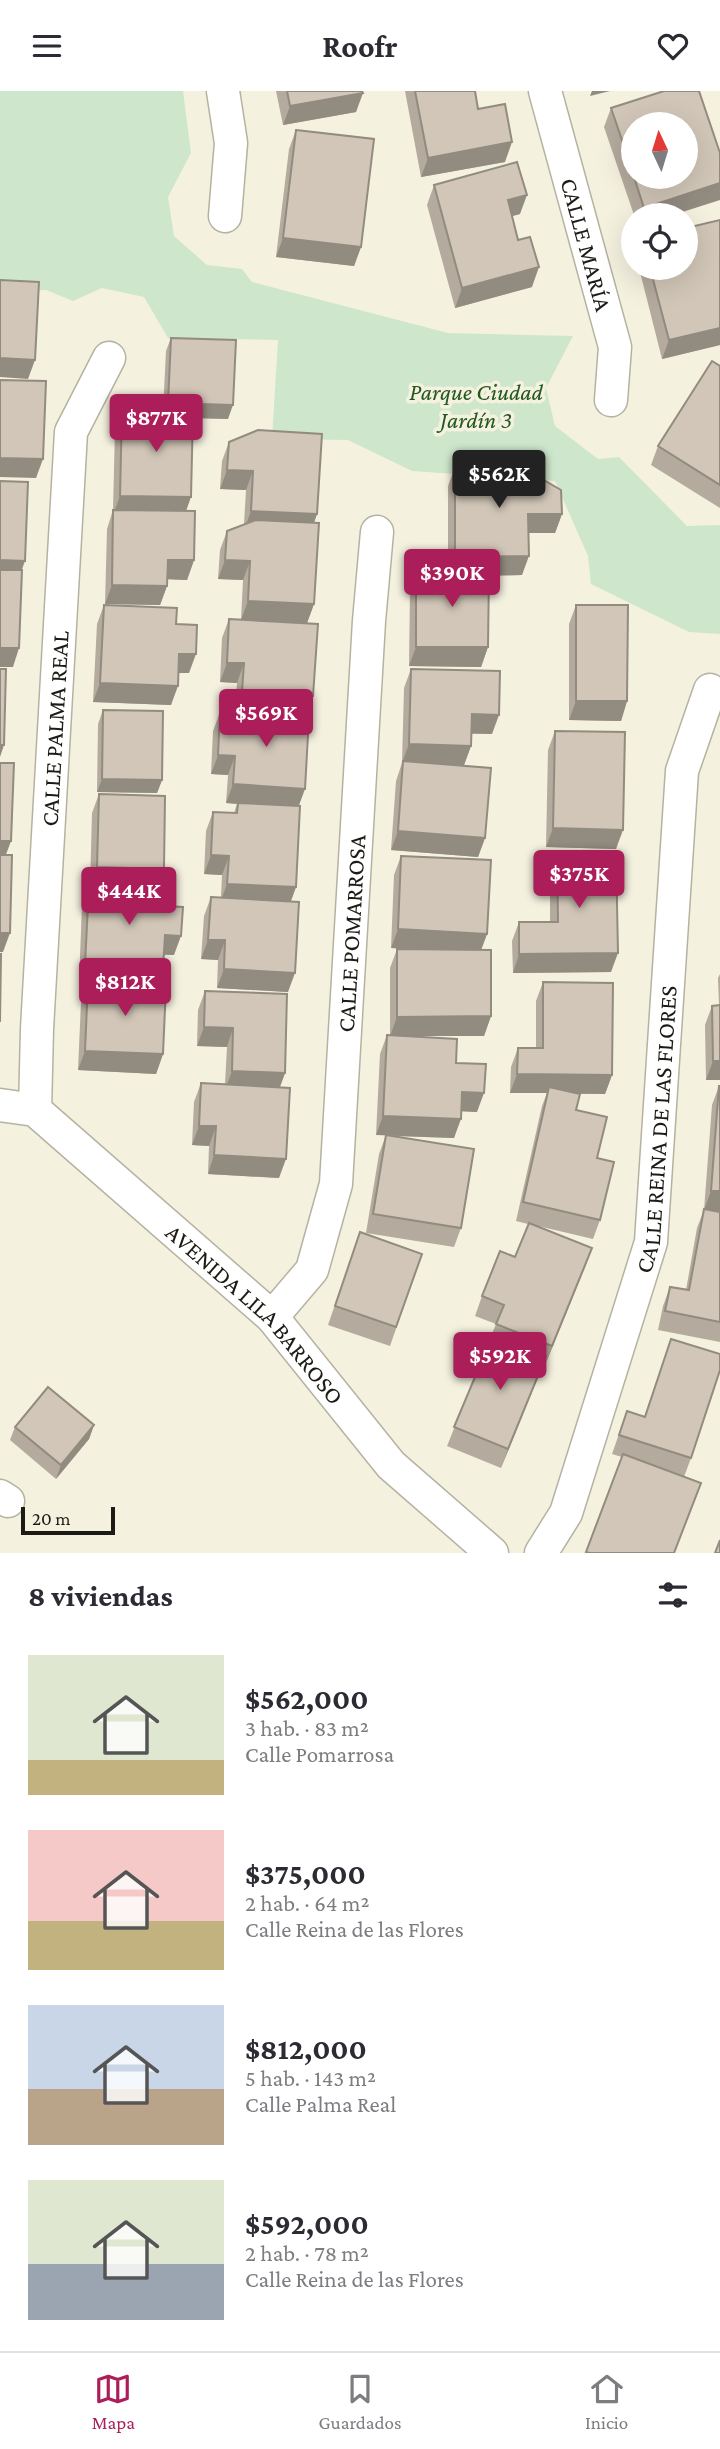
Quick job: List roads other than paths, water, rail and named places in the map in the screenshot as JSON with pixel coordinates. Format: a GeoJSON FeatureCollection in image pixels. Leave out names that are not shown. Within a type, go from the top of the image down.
{"type":"FeatureCollection","features":[{"type":"Feature","properties":{"kind":"street"},"geometry":{"type":"LineString","coordinates":[[223,91],[231,143],[225,216]]}},
{"type":"Feature","properties":{"kind":"street","name":"CALLE MARÍA"},"geometry":{"type":"LineString","coordinates":[[545,91],[615,347],[611,400]]}},
{"type":"Feature","properties":{"kind":"street","name":"CALLE PALMA REAL"},"geometry":{"type":"LineString","coordinates":[[36,1110],[37,1029],[71,432],[108,358]]}},
{"type":"Feature","properties":{"kind":"street","name":"CALLE POMARROSA"},"geometry":{"type":"LineString","coordinates":[[272,1317],[312,1271],[336,1184],[369,621],[377,532]]}},
{"type":"Feature","properties":{"kind":"street","name":"CALLE REINA DE LAS FLORES"},"geometry":{"type":"LineString","coordinates":[[541,1553],[566,1513],[650,1242],[682,771],[710,690]]}},
{"type":"Feature","properties":{"kind":"street"},"geometry":{"type":"LineString","coordinates":[[0,1105],[36,1110]]}},
{"type":"Feature","properties":{"kind":"street","name":"AVENIDA LILA BARROSO"},"geometry":{"type":"LineString","coordinates":[[36,1110],[272,1317],[391,1465],[492,1553]]}},
{"type":"Feature","properties":{"kind":"park label","name":"Parque Ciudad Jardín 3"},"geometry":{"type":"Point","coordinates":[476,405]}}]}
